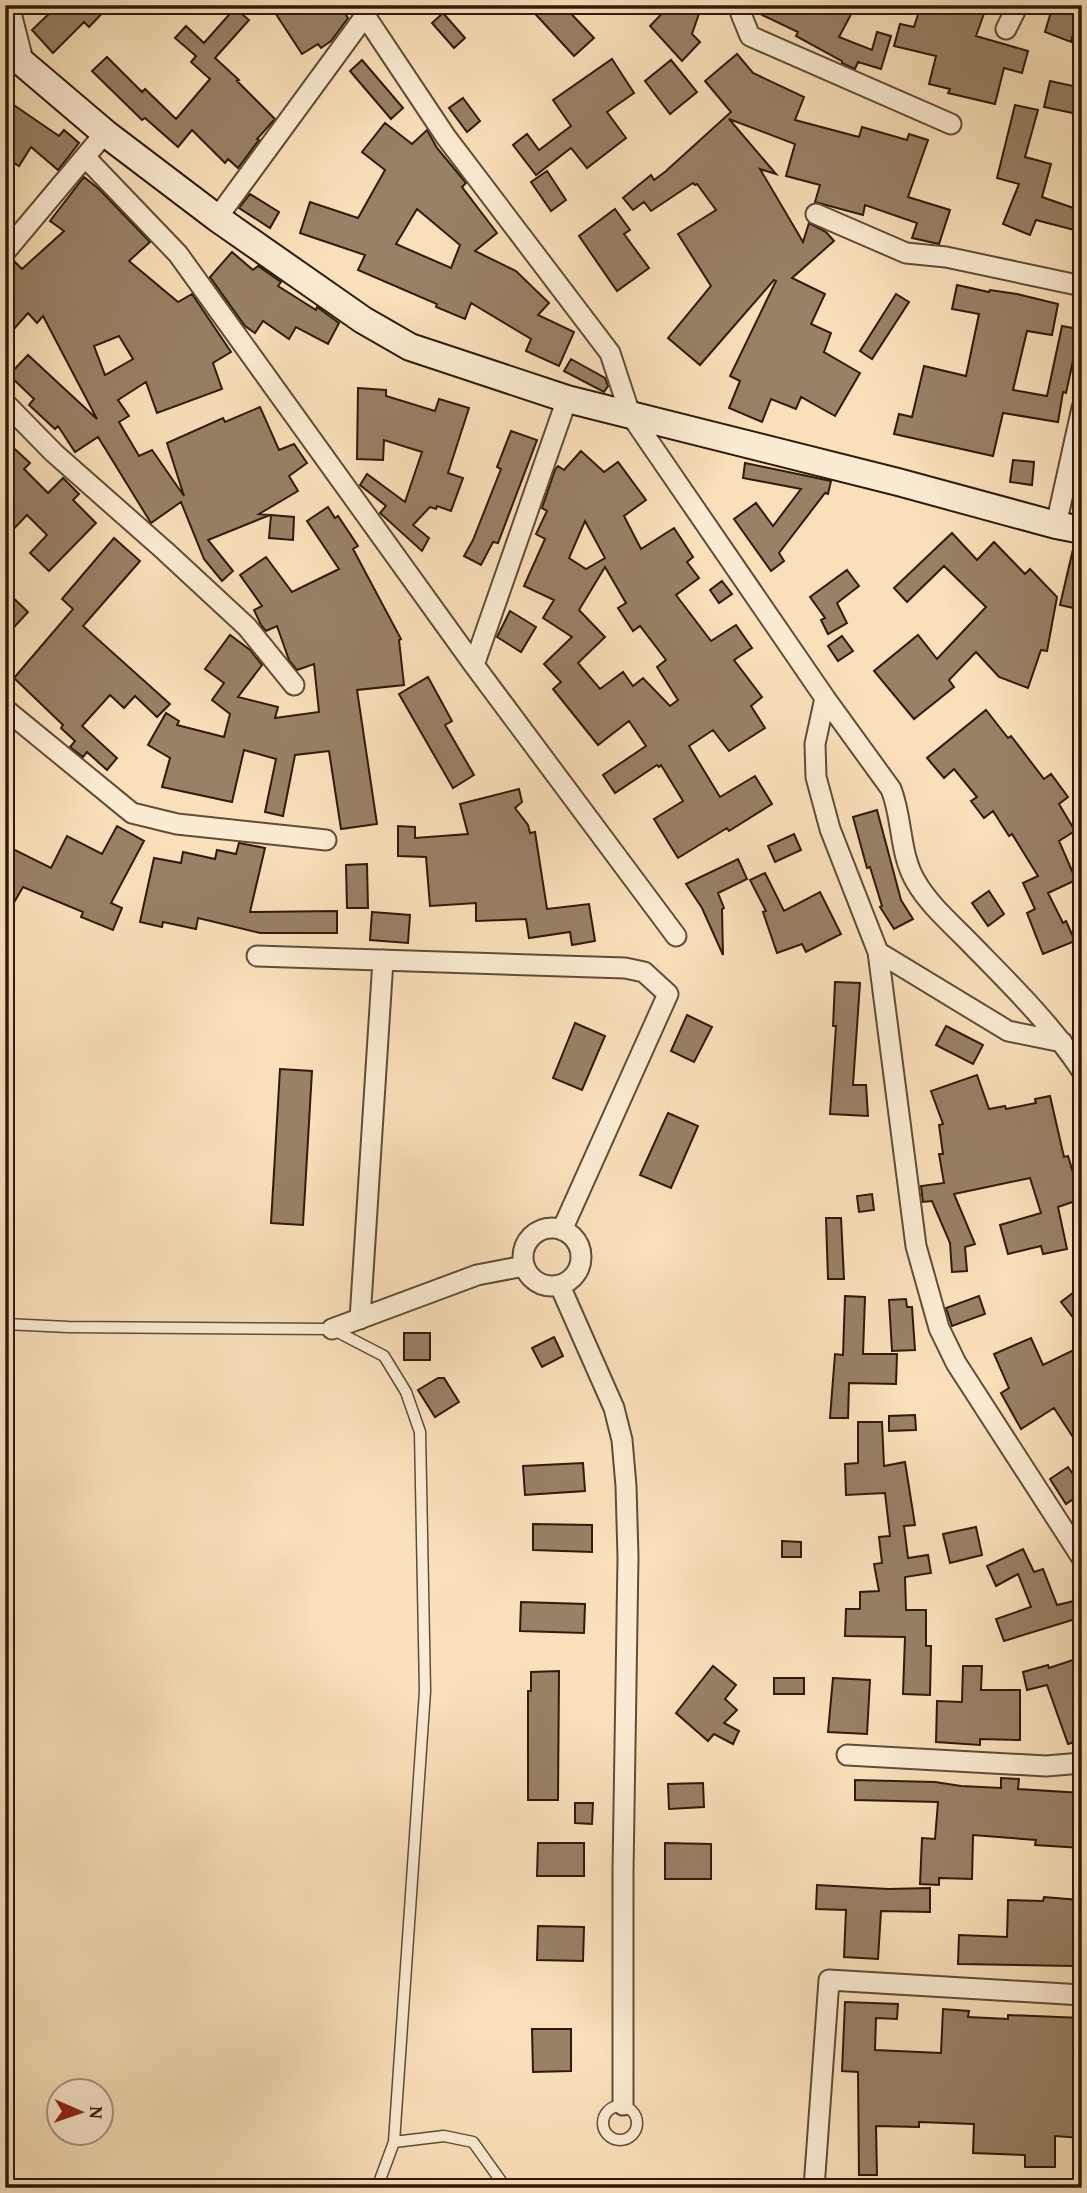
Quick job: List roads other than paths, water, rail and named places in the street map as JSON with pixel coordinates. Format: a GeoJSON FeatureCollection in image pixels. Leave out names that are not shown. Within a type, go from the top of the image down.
{"type":"FeatureCollection","features":[{"type":"Feature","properties":{"kind":"main road"},"geometry":{"type":"LineString","coordinates":[[14,56],[105,133],[217,218],[388,337],[410,347],[567,400],[898,482],[1069,528]]}},
{"type":"Feature","properties":{"kind":"street"},"geometry":{"type":"LineString","coordinates":[[9,5],[14,56]]}},
{"type":"Feature","properties":{"kind":"street"},"geometry":{"type":"LineString","coordinates":[[743,5],[741,14],[750,36],[951,124]]}},
{"type":"Feature","properties":{"kind":"street"},"geometry":{"type":"LineString","coordinates":[[1006,29],[1018,5]]}},
{"type":"Feature","properties":{"kind":"street"},"geometry":{"type":"LineString","coordinates":[[217,218],[361,11],[446,137],[610,353],[630,414],[825,698],[891,789],[897,803],[907,863],[925,896],[1035,1010],[1082,1071]]}},
{"type":"Feature","properties":{"kind":"street"},"geometry":{"type":"LineString","coordinates":[[5,252],[105,133]]}},
{"type":"Feature","properties":{"kind":"street"},"geometry":{"type":"LineString","coordinates":[[86,158],[178,254],[474,665],[676,936]]}},
{"type":"Feature","properties":{"kind":"street"},"geometry":{"type":"LineString","coordinates":[[816,214],[906,253],[946,257],[1082,286]]}},
{"type":"Feature","properties":{"kind":"street"},"geometry":{"type":"LineString","coordinates":[[474,665],[567,400]]}},
{"type":"Feature","properties":{"kind":"street"},"geometry":{"type":"LineString","coordinates":[[5,403],[54,453],[247,627],[294,685]]}},
{"type":"Feature","properties":{"kind":"street"},"geometry":{"type":"LineString","coordinates":[[1069,528],[1082,408]]}},
{"type":"Feature","properties":{"kind":"street"},"geometry":{"type":"LineString","coordinates":[[825,698],[816,744],[816,777],[830,829],[878,952],[916,1246],[939,1328],[956,1363],[1082,1558]]}},
{"type":"Feature","properties":{"kind":"street"},"geometry":{"type":"LineString","coordinates":[[5,709],[132,813],[177,824],[326,840]]}},
{"type":"Feature","properties":{"kind":"street"},"geometry":{"type":"LineString","coordinates":[[878,952],[1008,1031],[1062,1042]]}},
{"type":"Feature","properties":{"kind":"street"},"geometry":{"type":"LineString","coordinates":[[257,956],[625,968],[644,972],[668,994],[562,1230]]}},
{"type":"Feature","properties":{"kind":"street"},"geometry":{"type":"LineString","coordinates":[[360,1319],[383,960]]}},
{"type":"Feature","properties":{"kind":"street"},"geometry":{"type":"LineString","coordinates":[[552,1228],[562,1230],[576,1241],[581,1258],[575,1275],[560,1286],[551,1287],[534,1281],[524,1266],[524,1248],[535,1233],[552,1228]]}},
{"type":"Feature","properties":{"kind":"street"},"geometry":{"type":"LineString","coordinates":[[332,1329],[477,1275],[524,1266]]}},
{"type":"Feature","properties":{"kind":"street"},"geometry":{"type":"LineString","coordinates":[[560,1286],[614,1409],[622,1440],[626,1486],[628,1557],[623,1872],[623,2105]]}},
{"type":"Feature","properties":{"kind":"street"},"geometry":{"type":"LineString","coordinates":[[847,1755],[1046,1766],[1082,1763]]}},
{"type":"Feature","properties":{"kind":"street"},"geometry":{"type":"LineString","coordinates":[[814,2188],[829,1980],[1082,1995]]}},
{"type":"Feature","properties":{"kind":"lane"},"geometry":{"type":"LineString","coordinates":[[5,1324],[332,1329],[384,1356],[406,1392],[420,1432],[425,1692],[394,2142],[377,2188]]}},
{"type":"Feature","properties":{"kind":"lane"},"geometry":{"type":"LineString","coordinates":[[394,2142],[443,2136],[472,2142],[506,2188]]}}]}
